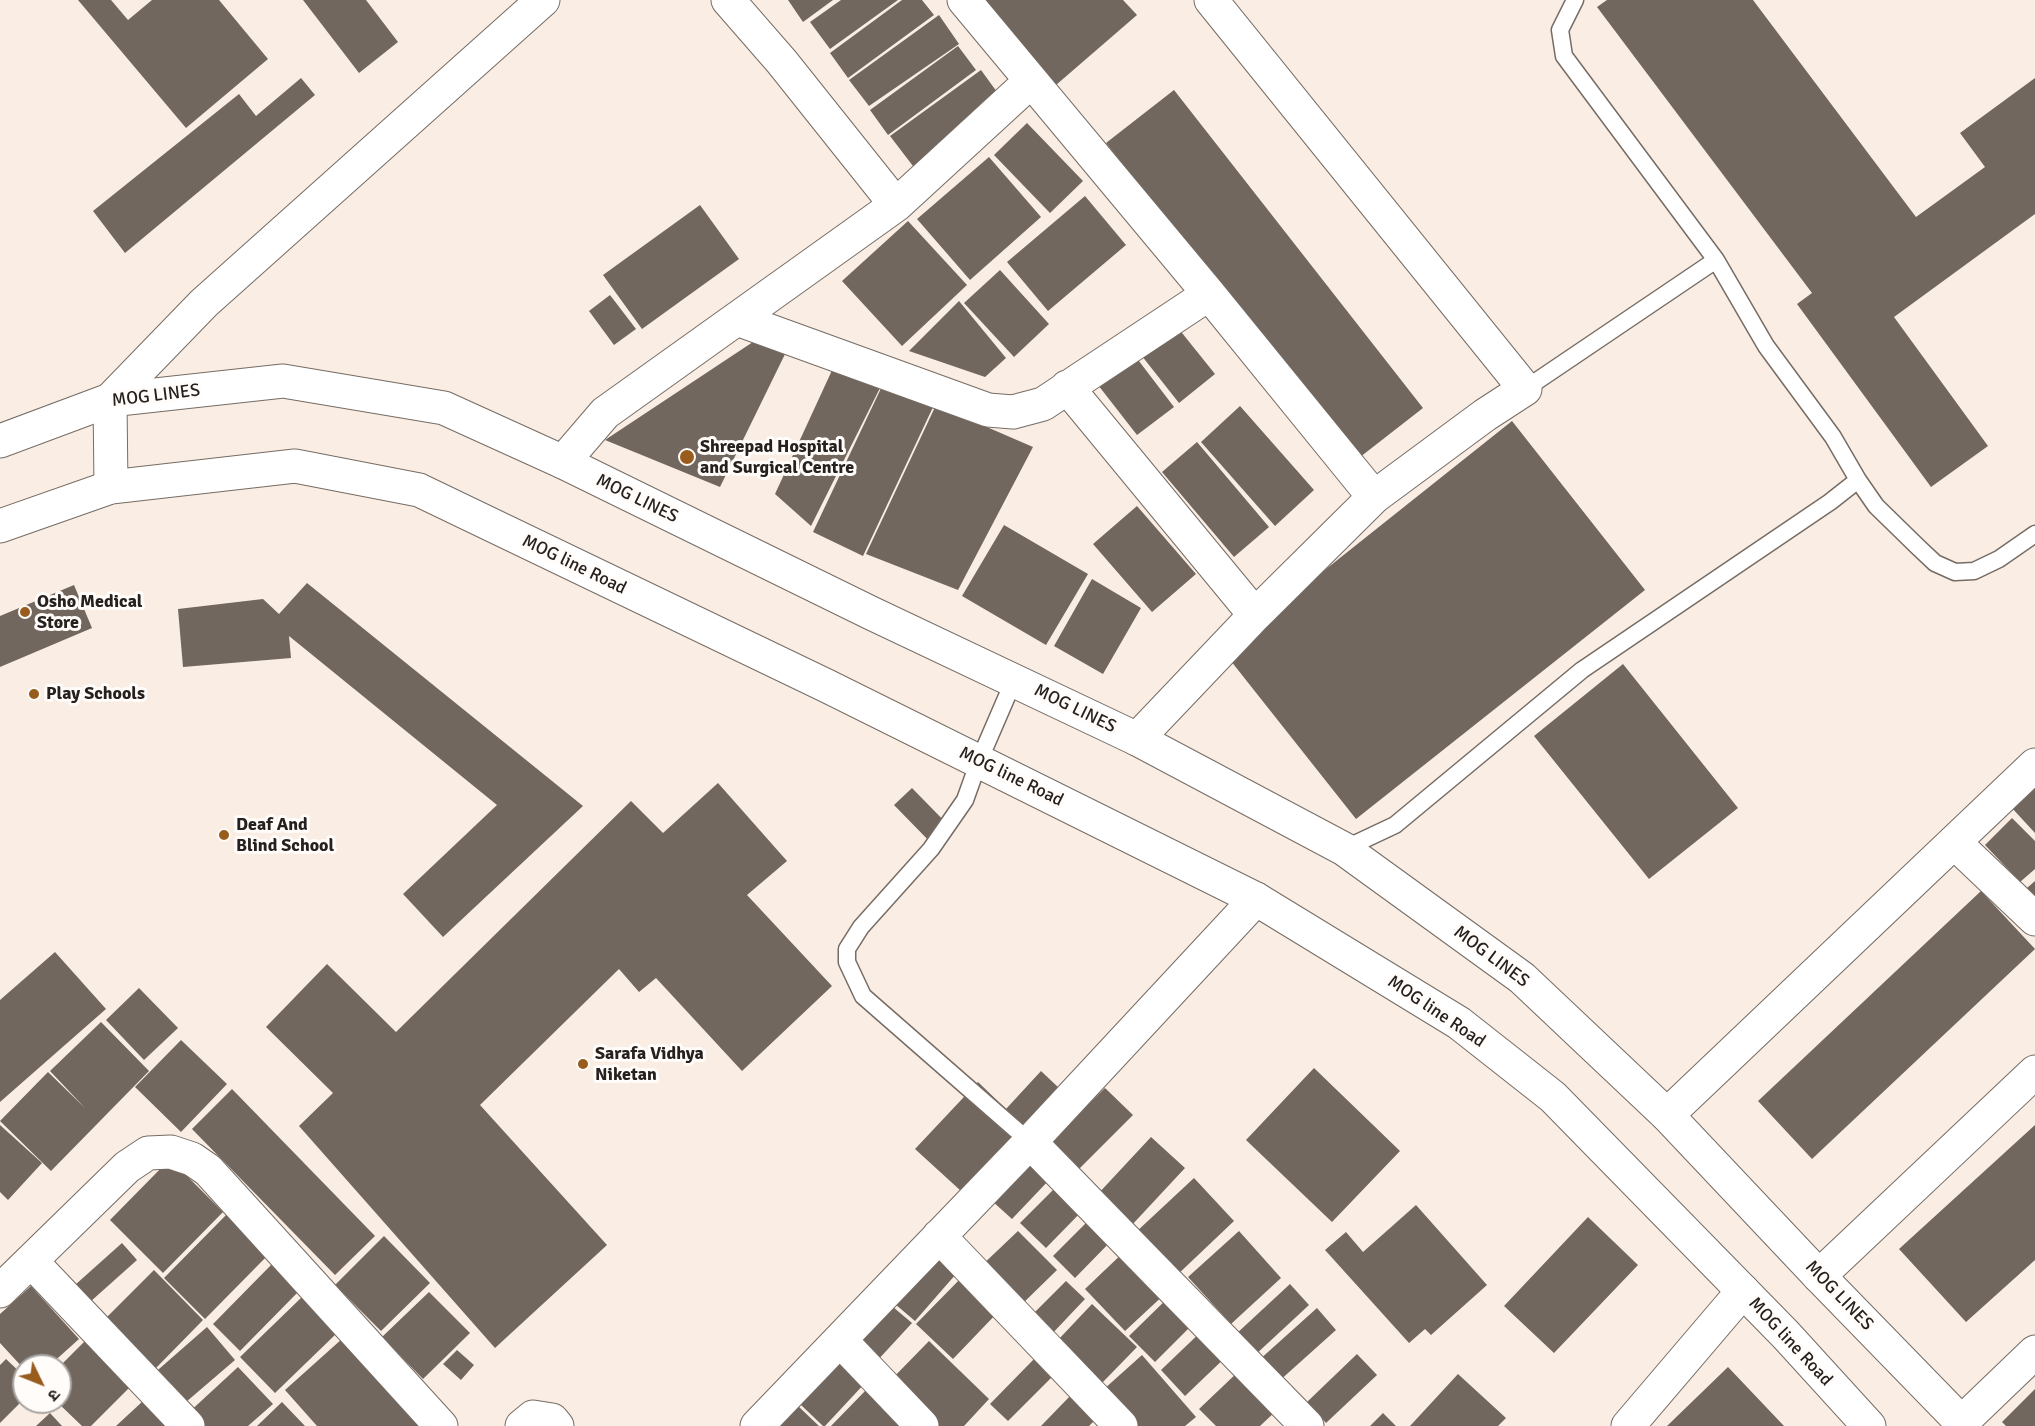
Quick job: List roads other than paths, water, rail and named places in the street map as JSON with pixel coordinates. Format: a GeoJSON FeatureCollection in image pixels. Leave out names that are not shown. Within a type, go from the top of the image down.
{"type":"FeatureCollection","features":[{"type":"Feature","properties":{"kind":"street"},"geometry":{"type":"LineString","coordinates":[[111,487],[110,400],[204,303],[543,0]]}},
{"type":"Feature","properties":{"kind":"street"},"geometry":{"type":"LineString","coordinates":[[728,0],[782,62],[896,205]]}},
{"type":"Feature","properties":{"kind":"street"},"geometry":{"type":"LineString","coordinates":[[964,0],[1209,294],[1374,497]]}},
{"type":"Feature","properties":{"kind":"street"},"geometry":{"type":"LineString","coordinates":[[1137,740],[1255,615],[1374,497],[1485,415],[1525,389],[1211,0]]}},
{"type":"Feature","properties":{"kind":"street"},"geometry":{"type":"LineString","coordinates":[[563,462],[606,413],[896,205],[1031,81]]}},
{"type":"Feature","properties":{"kind":"street"},"geometry":{"type":"LineString","coordinates":[[738,319],[988,410],[1013,412],[1043,404],[1209,294]]}},
{"type":"Feature","properties":{"kind":"street","name":"MOG LINES"},"geometry":{"type":"LineString","coordinates":[[0,441],[110,400],[283,381],[444,408],[563,462],[860,608],[1137,740],[1344,849],[1522,978],[1667,1115],[1819,1276],[1964,1424]]}},
{"type":"Feature","properties":{"kind":"street"},"geometry":{"type":"LineString","coordinates":[[1067,387],[1255,615]]}},
{"type":"Feature","properties":{"kind":"street","name":"MOG line Road"},"geometry":{"type":"LineString","coordinates":[[0,526],[111,487],[295,466],[419,490],[816,681],[1256,899],[1459,1023],[1553,1097],[1743,1291],[1869,1426]]}},
{"type":"Feature","properties":{"kind":"street"},"geometry":{"type":"LineString","coordinates":[[1667,1115],[2035,765]]}},
{"type":"Feature","properties":{"kind":"street"},"geometry":{"type":"LineString","coordinates":[[1954,842],[2035,920]]}},
{"type":"Feature","properties":{"kind":"street"},"geometry":{"type":"LineString","coordinates":[[757,1426],[1030,1142],[1256,899]]}},
{"type":"Feature","properties":{"kind":"street"},"geometry":{"type":"LineString","coordinates":[[1819,1276],[2035,1072]]}},
{"type":"Feature","properties":{"kind":"street"},"geometry":{"type":"LineString","coordinates":[[1030,1142],[1307,1426]]}},
{"type":"Feature","properties":{"kind":"street"},"geometry":{"type":"LineString","coordinates":[[0,1291],[127,1167],[148,1153],[171,1152],[192,1159],[208,1170],[441,1426]]}},
{"type":"Feature","properties":{"kind":"street"},"geometry":{"type":"LineString","coordinates":[[939,1236],[1121,1426]]}},
{"type":"Feature","properties":{"kind":"street"},"geometry":{"type":"LineString","coordinates":[[31,1261],[188,1426]]}},
{"type":"Feature","properties":{"kind":"street"},"geometry":{"type":"LineString","coordinates":[[1628,1426],[1743,1291]]}},
{"type":"Feature","properties":{"kind":"street"},"geometry":{"type":"LineString","coordinates":[[840,1340],[922,1426]]}},
{"type":"Feature","properties":{"kind":"street"},"geometry":{"type":"LineString","coordinates":[[1964,1424],[2035,1352]]}},
{"type":"Feature","properties":{"kind":"street"},"geometry":{"type":"LineString","coordinates":[[522,1426],[533,1417],[552,1420],[557,1426]]}},
{"type":"Feature","properties":{"kind":"lane"},"geometry":{"type":"LineString","coordinates":[[1575,0],[1560,30],[1564,56],[1716,260],[1767,346],[1833,436],[1876,506],[1935,563],[1955,572],[1974,572],[1999,559],[2035,534]]}},
{"type":"Feature","properties":{"kind":"lane"},"geometry":{"type":"LineString","coordinates":[[1525,389],[1716,260]]}},
{"type":"Feature","properties":{"kind":"lane"},"geometry":{"type":"LineString","coordinates":[[1344,849],[1395,825],[1581,670],[1830,502],[1858,480]]}},
{"type":"Feature","properties":{"kind":"lane"},"geometry":{"type":"LineString","coordinates":[[1014,680],[965,800],[931,849],[861,927],[847,949],[847,962],[863,996],[1030,1142]]}},
{"type":"Feature","properties":{"kind":"place","name":"Shreepad Hospital and Surgical Centre"},"geometry":{"type":"Point","coordinates":[687,457]}},
{"type":"Feature","properties":{"kind":"place","name":"Osho Medical Store"},"geometry":{"type":"Point","coordinates":[25,612]}},
{"type":"Feature","properties":{"kind":"place","name":"Play Schools"},"geometry":{"type":"Point","coordinates":[34,694]}},
{"type":"Feature","properties":{"kind":"place","name":"Deaf And Blind School"},"geometry":{"type":"Point","coordinates":[224,835]}},
{"type":"Feature","properties":{"kind":"place","name":"Sarafa Vidhya Niketan"},"geometry":{"type":"Point","coordinates":[583,1064]}}]}
